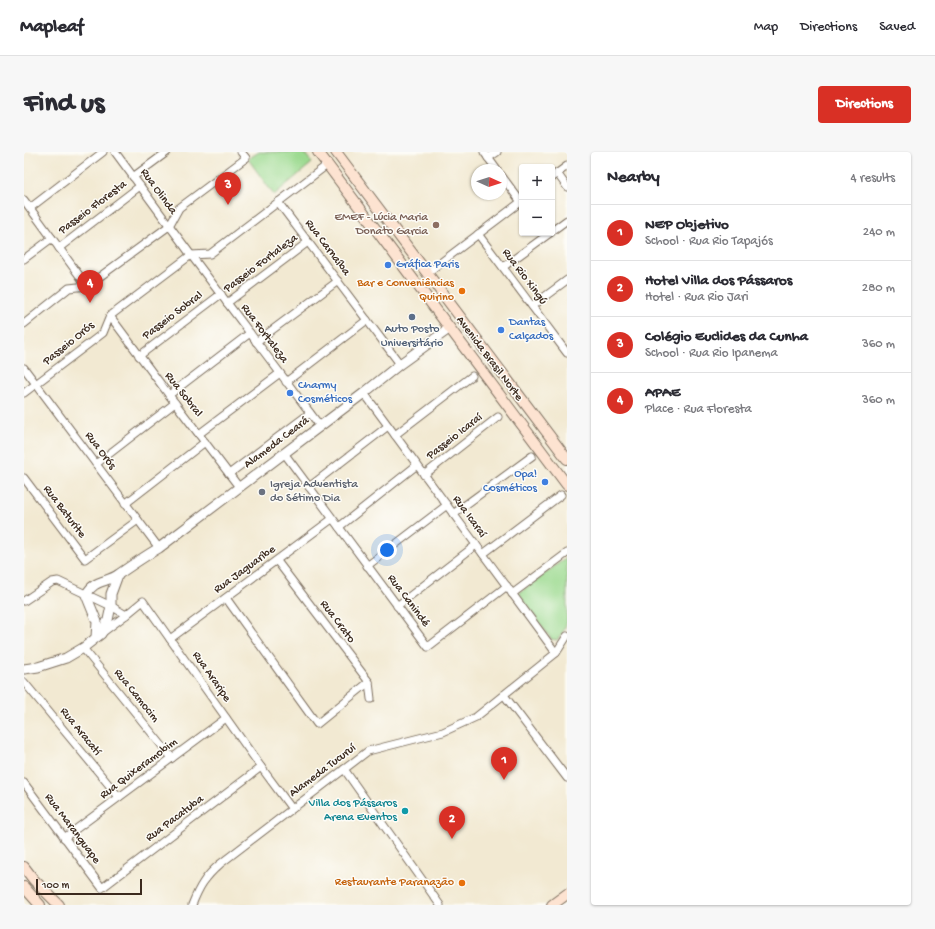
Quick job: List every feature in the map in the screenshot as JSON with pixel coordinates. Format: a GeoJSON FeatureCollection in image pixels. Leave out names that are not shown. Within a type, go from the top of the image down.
{"type":"FeatureCollection","features":[{"type":"Feature","properties":{"kind":"main road","name":"Avenida Brasil Norte"},"geometry":{"type":"LineString","coordinates":[[318,152],[567,485]]}},
{"type":"Feature","properties":{"kind":"main road","name":"Avenida Brasil Norte"},"geometry":{"type":"LineString","coordinates":[[336,152],[567,459]]}},
{"type":"Feature","properties":{"kind":"main road"},"geometry":{"type":"LineString","coordinates":[[24,867],[34,880],[59,905]]}},
{"type":"Feature","properties":{"kind":"main road"},"geometry":{"type":"LineString","coordinates":[[24,887],[40,905]]}},
{"type":"Feature","properties":{"kind":"main road"},"geometry":{"type":"LineString","coordinates":[[552,905],[567,894]]}},
{"type":"Feature","properties":{"kind":"street"},"geometry":{"type":"LineString","coordinates":[[30,208],[103,152]]}},
{"type":"Feature","properties":{"kind":"street","name":"Rua Olinda"},"geometry":{"type":"LineString","coordinates":[[115,152],[190,255]]}},
{"type":"Feature","properties":{"kind":"street"},"geometry":{"type":"LineString","coordinates":[[133,177],[167,152]]}},
{"type":"Feature","properties":{"kind":"street"},"geometry":{"type":"LineString","coordinates":[[484,152],[492,164]]}},
{"type":"Feature","properties":{"kind":"street"},"geometry":{"type":"LineString","coordinates":[[488,158],[497,152]]}},
{"type":"Feature","properties":{"kind":"street"},"geometry":{"type":"LineString","coordinates":[[24,324],[69,288],[87,286],[169,226],[179,208],[244,155]]}},
{"type":"Feature","properties":{"kind":"street"},"geometry":{"type":"LineString","coordinates":[[110,316],[190,255],[210,254],[327,165]]}},
{"type":"Feature","properties":{"kind":"street"},"geometry":{"type":"LineString","coordinates":[[555,174],[567,166]]}},
{"type":"Feature","properties":{"kind":"street"},"geometry":{"type":"LineString","coordinates":[[555,176],[567,187]]}},
{"type":"Feature","properties":{"kind":"street"},"geometry":{"type":"LineString","coordinates":[[507,183],[520,200]]}},
{"type":"Feature","properties":{"kind":"street","name":"Passeio Floresta"},"geometry":{"type":"LineString","coordinates":[[59,248],[140,186]]}},
{"type":"Feature","properties":{"kind":"street"},"geometry":{"type":"LineString","coordinates":[[24,200],[87,286]]}},
{"type":"Feature","properties":{"kind":"street","name":"Rua Carnaíba"},"geometry":{"type":"LineString","coordinates":[[278,202],[400,364]]}},
{"type":"Feature","properties":{"kind":"street"},"geometry":{"type":"LineString","coordinates":[[427,273],[519,203]]}},
{"type":"Feature","properties":{"kind":"street"},"geometry":{"type":"LineString","coordinates":[[555,229],[567,220]]}},
{"type":"Feature","properties":{"kind":"street","name":"Rua Rio Xingú"},"geometry":{"type":"LineString","coordinates":[[478,234],[532,306],[565,345],[567,353]]}},
{"type":"Feature","properties":{"kind":"street"},"geometry":{"type":"LineString","coordinates":[[503,268],[546,236]]}},
{"type":"Feature","properties":{"kind":"street"},"geometry":{"type":"LineString","coordinates":[[24,259],[52,238]]}},
{"type":"Feature","properties":{"kind":"street","name":"Passeio Fortaleza"},"geometry":{"type":"LineString","coordinates":[[227,303],[308,242]]}},
{"type":"Feature","properties":{"kind":"street","name":"Rua Fortaleza"},"geometry":{"type":"LineString","coordinates":[[190,255],[320,426]]}},
{"type":"Feature","properties":{"kind":"street"},"geometry":{"type":"LineString","coordinates":[[532,306],[567,280]]}},
{"type":"Feature","properties":{"kind":"street"},"geometry":{"type":"LineString","coordinates":[[256,342],[338,281]]}},
{"type":"Feature","properties":{"kind":"street","name":"Passeio Sobral"},"geometry":{"type":"LineString","coordinates":[[139,356],[221,294]]}},
{"type":"Feature","properties":{"kind":"street","name":"Rua Sobral"},"geometry":{"type":"LineString","coordinates":[[110,316],[239,487]]}},
{"type":"Feature","properties":{"kind":"street","name":"Passeio Orós"},"geometry":{"type":"LineString","coordinates":[[24,394],[103,333],[110,316]]}},
{"type":"Feature","properties":{"kind":"street"},"geometry":{"type":"LineString","coordinates":[[286,382],[367,320]]}},
{"type":"Feature","properties":{"kind":"street","name":"Alameda Ceará"},"geometry":{"type":"LineString","coordinates":[[94,584],[118,575],[159,548],[364,393],[400,364],[450,328]]}},
{"type":"Feature","properties":{"kind":"street"},"geometry":{"type":"LineString","coordinates":[[169,395],[250,333]]}},
{"type":"Feature","properties":{"kind":"street","name":"Rua Orós"},"geometry":{"type":"LineString","coordinates":[[24,368],[159,548]]}},
{"type":"Feature","properties":{"kind":"street"},"geometry":{"type":"LineString","coordinates":[[199,434],[280,373]]}},
{"type":"Feature","properties":{"kind":"street"},"geometry":{"type":"LineString","coordinates":[[395,435],[472,376]]}},
{"type":"Feature","properties":{"kind":"street","name":"Rua Icaraí"},"geometry":{"type":"LineString","coordinates":[[364,393],[556,654]]}},
{"type":"Feature","properties":{"kind":"street"},"geometry":{"type":"LineString","coordinates":[[96,464],[175,403]]}},
{"type":"Feature","properties":{"kind":"street"},"geometry":{"type":"LineString","coordinates":[[229,474],[310,413]]}},
{"type":"Feature","properties":{"kind":"street","name":"Passeio Icaraí"},"geometry":{"type":"LineString","coordinates":[[424,475],[498,417]]}},
{"type":"Feature","properties":{"kind":"street"},"geometry":{"type":"LineString","coordinates":[[309,487],[388,426]]}},
{"type":"Feature","properties":{"kind":"street"},"geometry":{"type":"LineString","coordinates":[[125,504],[205,442]]}},
{"type":"Feature","properties":{"kind":"street","name":"Rua Canindé"},"geometry":{"type":"LineString","coordinates":[[284,454],[428,647],[506,586]]}},
{"type":"Feature","properties":{"kind":"street"},"geometry":{"type":"LineString","coordinates":[[453,514],[532,456]]}},
{"type":"Feature","properties":{"kind":"street"},"geometry":{"type":"LineString","coordinates":[[338,527],[417,465]]}},
{"type":"Feature","properties":{"kind":"street","name":"Rua Baturite"},"geometry":{"type":"LineString","coordinates":[[24,478],[86,559],[138,520]]}},
{"type":"Feature","properties":{"kind":"street"},"geometry":{"type":"LineString","coordinates":[[483,554],[561,495]]}},
{"type":"Feature","properties":{"kind":"street"},"geometry":{"type":"LineString","coordinates":[[367,566],[446,505]]}},
{"type":"Feature","properties":{"kind":"street","name":"Rua Jaguaribe"},"geometry":{"type":"LineString","coordinates":[[170,639],[332,519]]}},
{"type":"Feature","properties":{"kind":"street"},"geometry":{"type":"LineString","coordinates":[[398,606],[476,545]]}},
{"type":"Feature","properties":{"kind":"street"},"geometry":{"type":"LineString","coordinates":[[512,594],[567,553]]}},
{"type":"Feature","properties":{"kind":"street","name":"Rua Crato"},"geometry":{"type":"LineString","coordinates":[[277,560],[369,682]]}},
{"type":"Feature","properties":{"kind":"street"},"geometry":{"type":"LineString","coordinates":[[99,636],[108,620],[111,606],[111,594],[118,575]]}},
{"type":"Feature","properties":{"kind":"street"},"geometry":{"type":"LineString","coordinates":[[24,669],[38,668],[66,658],[83,648],[126,615],[111,606],[58,582],[52,582],[25,598]]}},
{"type":"Feature","properties":{"kind":"street"},"geometry":{"type":"LineString","coordinates":[[86,595],[94,584],[100,586],[111,594]]}},
{"type":"Feature","properties":{"kind":"street"},"geometry":{"type":"LineString","coordinates":[[86,595],[97,622],[99,636]]}},
{"type":"Feature","properties":{"kind":"street"},"geometry":{"type":"LineString","coordinates":[[226,598],[318,724],[369,682]]}},
{"type":"Feature","properties":{"kind":"street","name":"Rua Araripe"},"geometry":{"type":"LineString","coordinates":[[126,615],[143,601],[292,809]]}},
{"type":"Feature","properties":{"kind":"street","name":"Alameda Tucuruí"},"geometry":{"type":"LineString","coordinates":[[192,905],[198,889],[209,874],[220,864],[368,751],[443,732],[476,717],[556,654],[567,636]]}},
{"type":"Feature","properties":{"kind":"street","name":"Rua Camocim"},"geometry":{"type":"LineString","coordinates":[[83,648],[172,758]]}},
{"type":"Feature","properties":{"kind":"street","name":"Rua Aracatí"},"geometry":{"type":"LineString","coordinates":[[24,682],[119,797]]}},
{"type":"Feature","properties":{"kind":"street"},"geometry":{"type":"LineString","coordinates":[[369,682],[370,700]]}},
{"type":"Feature","properties":{"kind":"street"},"geometry":{"type":"LineString","coordinates":[[504,695],[567,778]]}},
{"type":"Feature","properties":{"kind":"street","name":"Rua Quixeramobim"},"geometry":{"type":"LineString","coordinates":[[64,838],[226,718]]}},
{"type":"Feature","properties":{"kind":"street","name":"Rua Pacatuba"},"geometry":{"type":"LineString","coordinates":[[102,888],[261,767]]}},
{"type":"Feature","properties":{"kind":"street"},"geometry":{"type":"LineString","coordinates":[[344,769],[440,905]]}},
{"type":"Feature","properties":{"kind":"street","name":"Rua Maranguape"},"geometry":{"type":"LineString","coordinates":[[24,783],[102,888]]}},
{"type":"Feature","properties":{"kind":"green space"},"geometry":{"type":"Polygon","coordinates":[[[259,152],[304,152],[312,163],[274,195],[248,159],[259,152]]]}},
{"type":"Feature","properties":{"kind":"green space"},"geometry":{"type":"Polygon","coordinates":[[[567,557],[567,622],[562,634],[557,640],[551,639],[519,593],[567,557]]]}},
{"type":"Feature","properties":{"kind":"place","name":"Colégio Euclides da Cunha"},"geometry":{"type":"Point","coordinates":[228,205]}},
{"type":"Feature","properties":{"kind":"place","name":"EMEF - Lúcia Maria Donato Garcia"},"geometry":{"type":"Point","coordinates":[436,225]}},
{"type":"Feature","properties":{"kind":"place","name":"Gráfica Paris"},"geometry":{"type":"Point","coordinates":[388,265]}},
{"type":"Feature","properties":{"kind":"place","name":"Bar e Conveniências Quirino"},"geometry":{"type":"Point","coordinates":[462,291]}},
{"type":"Feature","properties":{"kind":"place","name":"APAE"},"geometry":{"type":"Point","coordinates":[90,303]}},
{"type":"Feature","properties":{"kind":"place","name":"Auto Posto Universitário"},"geometry":{"type":"Point","coordinates":[412,317]}},
{"type":"Feature","properties":{"kind":"place","name":"Dantas Calçados"},"geometry":{"type":"Point","coordinates":[501,330]}},
{"type":"Feature","properties":{"kind":"place","name":"Charmy Cosméticos"},"geometry":{"type":"Point","coordinates":[290,393]}},
{"type":"Feature","properties":{"kind":"place","name":"Opa! Cosméticos"},"geometry":{"type":"Point","coordinates":[545,482]}},
{"type":"Feature","properties":{"kind":"place","name":"Igreja Adventista do Sétimo Dia"},"geometry":{"type":"Point","coordinates":[262,492]}},
{"type":"Feature","properties":{"kind":"place","name":"NEP Objetivo"},"geometry":{"type":"Point","coordinates":[504,780]}},
{"type":"Feature","properties":{"kind":"place","name":"Villa dos Pássaros Arena Eventos"},"geometry":{"type":"Point","coordinates":[405,811]}},
{"type":"Feature","properties":{"kind":"place","name":"Hotel Villa dos Pássaros"},"geometry":{"type":"Point","coordinates":[452,839]}},
{"type":"Feature","properties":{"kind":"place","name":"Restaurante Paranazão"},"geometry":{"type":"Point","coordinates":[462,883]}}]}
